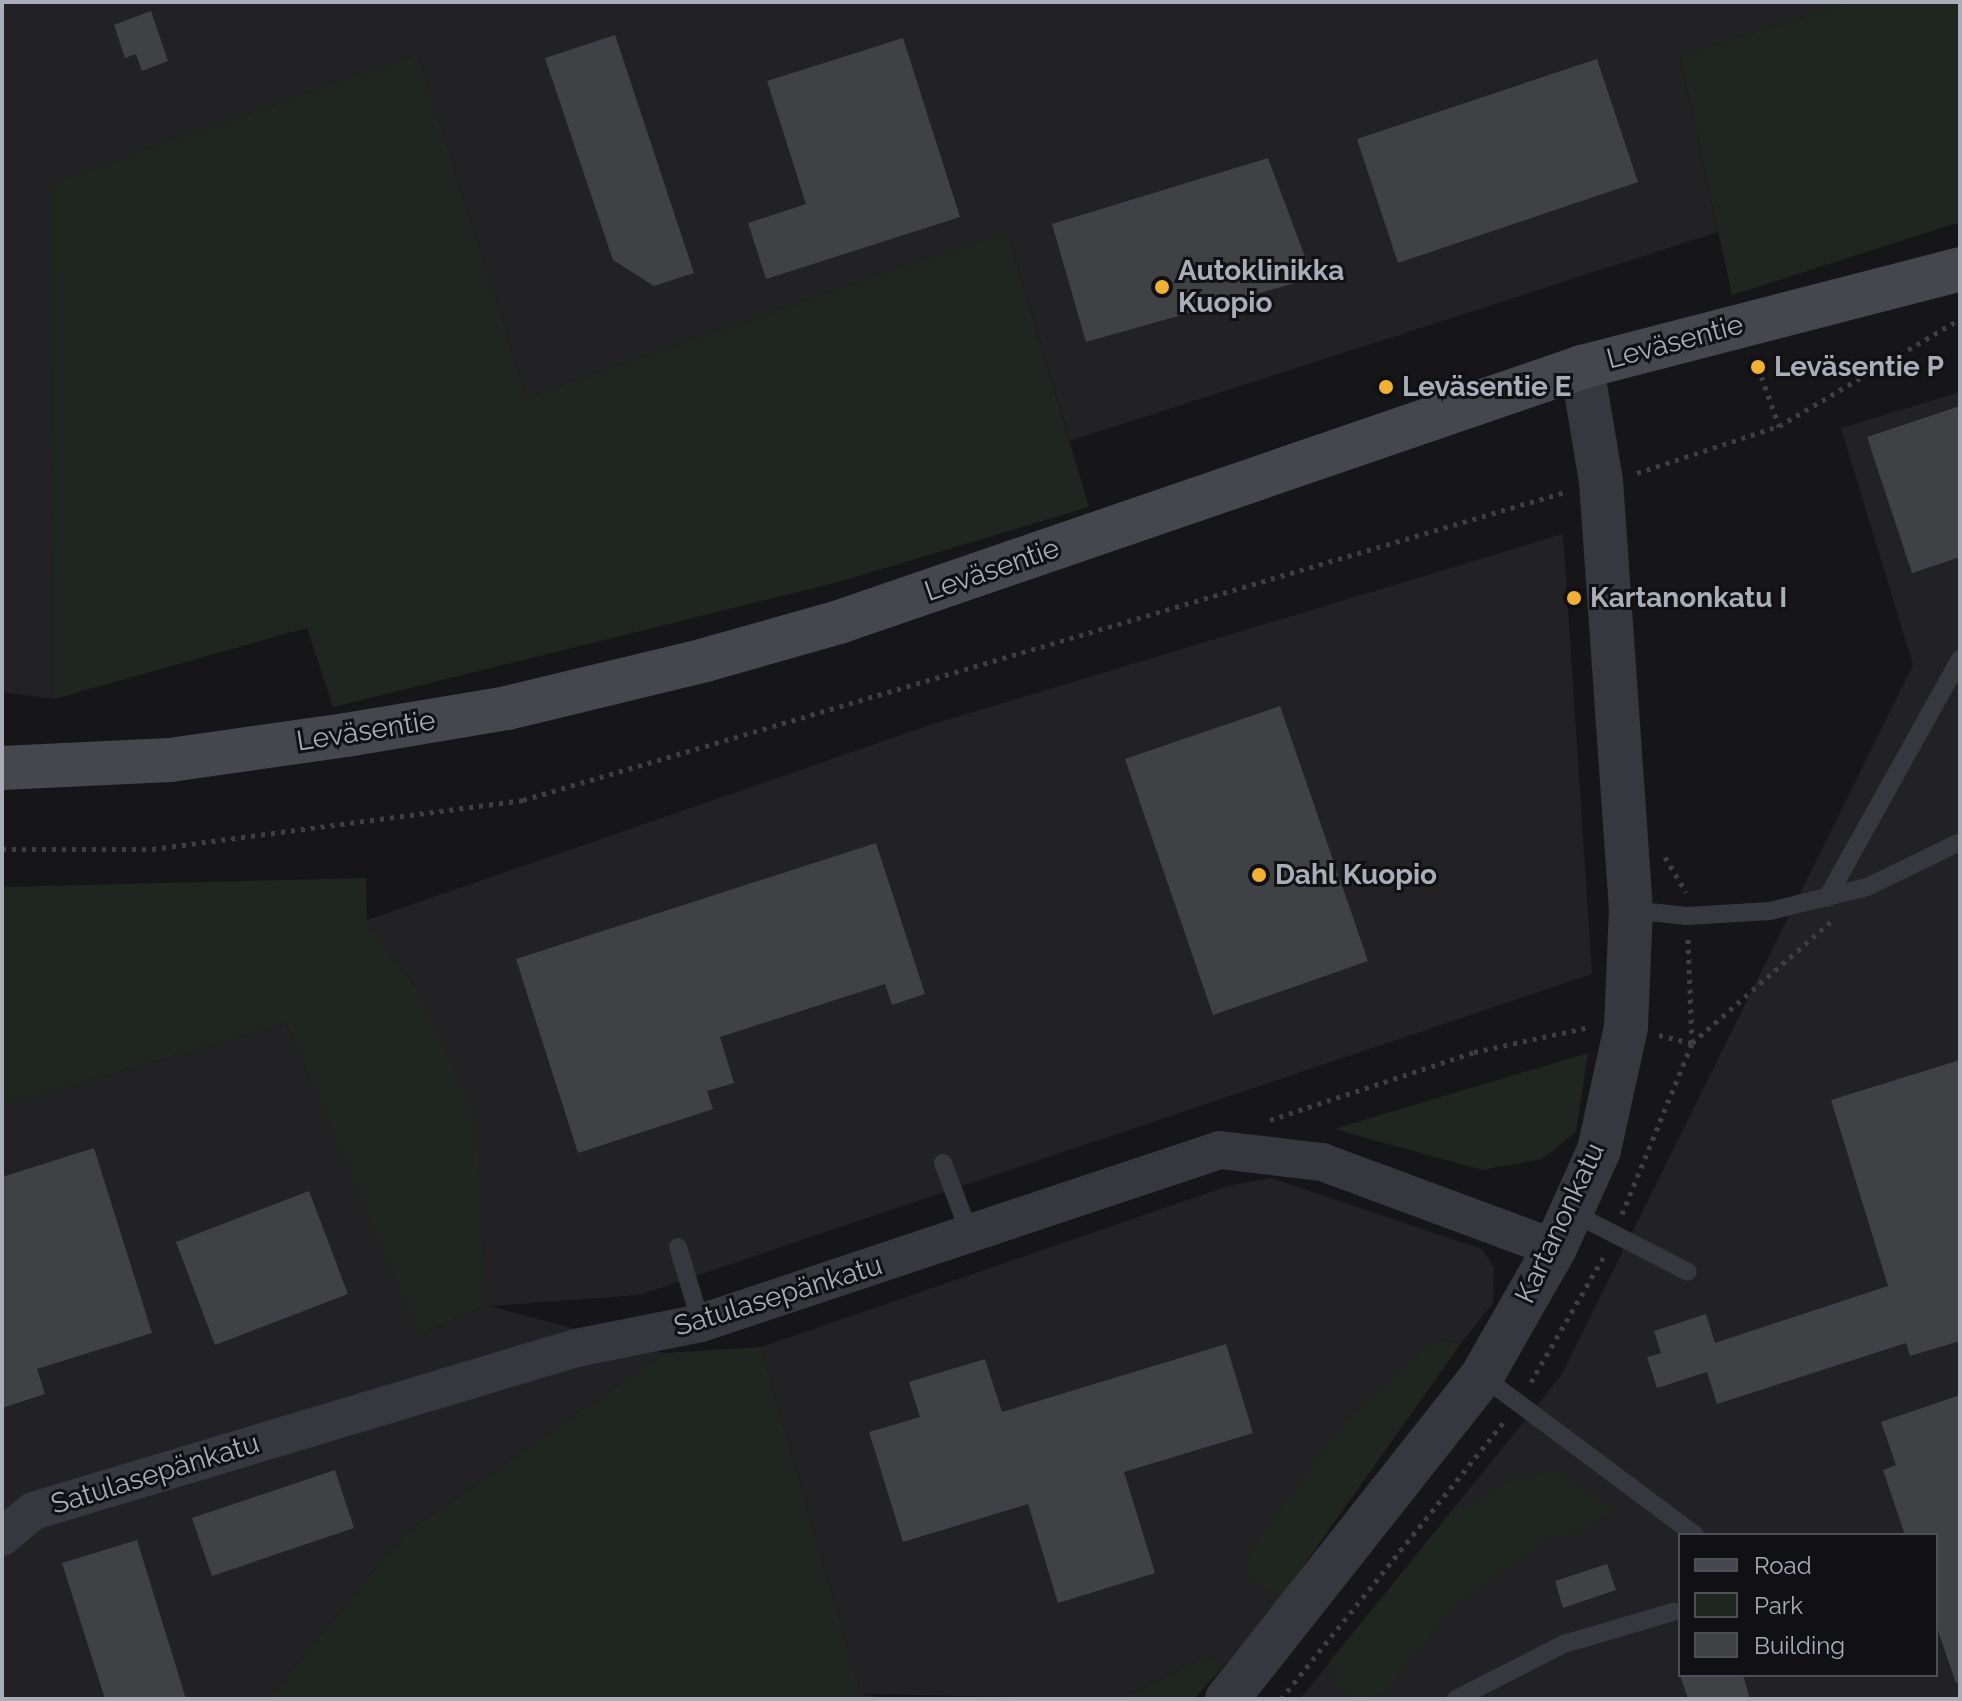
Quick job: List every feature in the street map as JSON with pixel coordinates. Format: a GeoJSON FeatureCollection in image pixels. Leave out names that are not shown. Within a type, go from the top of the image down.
{"type":"FeatureCollection","features":[{"type":"Feature","properties":{"kind":"main road","name":"Leväsentie"},"geometry":{"type":"LineString","coordinates":[[2,768],[170,760],[346,735],[507,708],[705,660],[853,617],[1582,367],[1960,269]]}},
{"type":"Feature","properties":{"kind":"street","name":"Kartanonkatu"},"geometry":{"type":"LineString","coordinates":[[1234,1696],[1482,1376],[1563,1230],[1599,1150],[1626,1027],[1631,910],[1601,481],[1582,367]]}},
{"type":"Feature","properties":{"kind":"street","name":"Satulasepänkatu"},"geometry":{"type":"LineString","coordinates":[[2,1537],[33,1511],[576,1348],[701,1323],[971,1237],[1220,1150],[1322,1162],[1563,1230]]}},
{"type":"Feature","properties":{"kind":"lane"},"geometry":{"type":"LineString","coordinates":[[1827,898],[1960,659]]}},
{"type":"Feature","properties":{"kind":"lane"},"geometry":{"type":"LineString","coordinates":[[1631,910],[1687,916],[1770,911],[1827,898],[1960,842]]}},
{"type":"Feature","properties":{"kind":"lane"},"geometry":{"type":"LineString","coordinates":[[943,1163],[971,1237]]}},
{"type":"Feature","properties":{"kind":"lane"},"geometry":{"type":"LineString","coordinates":[[1563,1230],[1688,1272]]}},
{"type":"Feature","properties":{"kind":"lane"},"geometry":{"type":"LineString","coordinates":[[678,1247],[701,1323]]}},
{"type":"Feature","properties":{"kind":"lane"},"geometry":{"type":"LineString","coordinates":[[1482,1376],[1692,1533]]}},
{"type":"Feature","properties":{"kind":"lane"},"geometry":{"type":"LineString","coordinates":[[1456,1699],[1564,1644],[1673,1612]]}},
{"type":"Feature","properties":{"kind":"path"},"geometry":{"type":"LineString","coordinates":[[2,849],[152,849],[523,800],[1779,426],[1960,319]]}},
{"type":"Feature","properties":{"kind":"path"},"geometry":{"type":"LineString","coordinates":[[1758,367],[1779,426]]}},
{"type":"Feature","properties":{"kind":"shaded area"},"geometry":{"type":"Polygon","coordinates":[[[2,2],[1850,2],[1680,56],[1718,232],[1070,441],[1007,231],[527,397],[418,54],[52,183],[54,699],[2,692],[2,2]]]}},
{"type":"Feature","properties":{"kind":"shaded area"},"geometry":{"type":"Polygon","coordinates":[[[1960,392],[1960,1699],[1300,1699],[1562,1374],[1913,665],[1841,428],[1960,392]]]}},
{"type":"Feature","properties":{"kind":"shaded area"},"geometry":{"type":"Polygon","coordinates":[[[1563,534],[1592,974],[639,1295],[490,1306],[664,1353],[403,1535],[268,1699],[3,1699],[2,1106],[286,1023],[419,1335],[486,1306],[419,992],[367,920],[927,726],[1563,534]]]}},
{"type":"Feature","properties":{"kind":"shaded area"},"geometry":{"type":"Polygon","coordinates":[[[1271,1178],[1482,1249],[1494,1267],[1493,1303],[1462,1342],[1433,1341],[1280,1599],[1224,1666],[1209,1655],[1120,1699],[861,1694],[761,1347],[1228,1186],[1271,1178]]]}},
{"type":"Feature","properties":{"kind":"green space"},"geometry":{"type":"Polygon","coordinates":[[[1850,2],[1960,2],[1960,222],[1732,295],[1680,56],[1850,2]]]}},
{"type":"Feature","properties":{"kind":"green space"},"geometry":{"type":"Polygon","coordinates":[[[418,54],[527,397],[1007,231],[1089,507],[835,583],[333,707],[307,628],[54,699],[51,183],[418,54]]]}},
{"type":"Feature","properties":{"kind":"green space"},"geometry":{"type":"Polygon","coordinates":[[[366,878],[367,920],[419,992],[476,1114],[486,1306],[418,1335],[286,1023],[2,1106],[2,887],[366,878]]]}},
{"type":"Feature","properties":{"kind":"green space"},"geometry":{"type":"Polygon","coordinates":[[[1588,1053],[1576,1132],[1542,1159],[1482,1170],[1334,1129],[1588,1053]]]}},
{"type":"Feature","properties":{"kind":"green space"},"geometry":{"type":"Polygon","coordinates":[[[1433,1341],[1462,1342],[1280,1599],[1246,1576],[1251,1548],[1343,1423],[1433,1341]]]}},
{"type":"Feature","properties":{"kind":"green space"},"geometry":{"type":"Polygon","coordinates":[[[761,1347],[861,1694],[887,1699],[268,1699],[403,1535],[664,1353],[761,1347]]]}},
{"type":"Feature","properties":{"kind":"green space"},"geometry":{"type":"Polygon","coordinates":[[[1556,1469],[1615,1509],[1590,1529],[1547,1540],[1454,1607],[1385,1693],[1357,1699],[1336,1684],[1331,1660],[1448,1516],[1508,1481],[1556,1469]]]}},
{"type":"Feature","properties":{"kind":"green space"},"geometry":{"type":"Polygon","coordinates":[[[1209,1655],[1224,1666],[1194,1699],[1120,1699],[1209,1655]]]}},
{"type":"Feature","properties":{"kind":"building"},"geometry":{"type":"Polygon","coordinates":[[[151,11],[168,61],[142,71],[136,54],[125,58],[114,25],[151,11]]]}},
{"type":"Feature","properties":{"kind":"building"},"geometry":{"type":"Polygon","coordinates":[[[615,35],[694,273],[654,286],[613,260],[545,58],[615,35]]]}},
{"type":"Feature","properties":{"kind":"building"},"geometry":{"type":"Polygon","coordinates":[[[903,38],[960,217],[766,279],[748,223],[806,204],[767,81],[903,38]]]}},
{"type":"Feature","properties":{"kind":"building"},"geometry":{"type":"Polygon","coordinates":[[[1597,59],[1638,182],[1398,263],[1357,139],[1597,59]]]}},
{"type":"Feature","properties":{"kind":"building"},"geometry":{"type":"Polygon","coordinates":[[[1268,158],[1313,278],[1086,342],[1052,224],[1268,158]]]}},
{"type":"Feature","properties":{"kind":"building"},"geometry":{"type":"Polygon","coordinates":[[[1960,406],[1960,557],[1912,573],[1867,437],[1960,406]]]}},
{"type":"Feature","properties":{"kind":"building"},"geometry":{"type":"Polygon","coordinates":[[[1280,706],[1368,961],[1213,1015],[1125,759],[1280,706]]]}},
{"type":"Feature","properties":{"kind":"building"},"geometry":{"type":"Polygon","coordinates":[[[876,843],[925,994],[892,1005],[885,984],[720,1037],[734,1083],[707,1091],[713,1109],[578,1153],[516,959],[876,843]]]}},
{"type":"Feature","properties":{"kind":"building"},"geometry":{"type":"Polygon","coordinates":[[[1960,1060],[1960,1341],[1910,1356],[1906,1343],[1717,1404],[1707,1372],[1657,1388],[1647,1357],[1661,1353],[1654,1331],[1706,1314],[1715,1343],[1888,1286],[1831,1100],[1960,1060]]]}},
{"type":"Feature","properties":{"kind":"building"},"geometry":{"type":"Polygon","coordinates":[[[94,1148],[152,1333],[37,1369],[45,1394],[2,1408],[2,1177],[94,1148]]]}},
{"type":"Feature","properties":{"kind":"building"},"geometry":{"type":"Polygon","coordinates":[[[309,1191],[348,1294],[215,1345],[176,1242],[309,1191]]]}},
{"type":"Feature","properties":{"kind":"building"},"geometry":{"type":"Polygon","coordinates":[[[1226,1344],[1253,1433],[1124,1472],[1155,1573],[1058,1603],[1028,1504],[903,1542],[869,1432],[920,1417],[909,1382],[985,1359],[1002,1412],[1226,1344]]]}},
{"type":"Feature","properties":{"kind":"building"},"geometry":{"type":"Polygon","coordinates":[[[1960,1395],[1960,1682],[1956,1683],[1938,1631],[1938,1533],[1904,1533],[1883,1470],[1896,1465],[1881,1422],[1960,1395]]]}},
{"type":"Feature","properties":{"kind":"building"},"geometry":{"type":"Polygon","coordinates":[[[335,1470],[354,1528],[212,1576],[192,1518],[335,1470]]]}},
{"type":"Feature","properties":{"kind":"building"},"geometry":{"type":"Polygon","coordinates":[[[137,1540],[186,1699],[105,1699],[62,1563],[137,1540]]]}},
{"type":"Feature","properties":{"kind":"building"},"geometry":{"type":"Polygon","coordinates":[[[1607,1564],[1616,1590],[1563,1608],[1555,1581],[1607,1564]]]}},
{"type":"Feature","properties":{"kind":"building"},"geometry":{"type":"Polygon","coordinates":[[[1681,1677],[1744,1677],[1750,1699],[1688,1699],[1681,1677]]]}},
{"type":"Feature","properties":{"kind":"place","name":"Autoklinikka Kuopio"},"geometry":{"type":"Point","coordinates":[1162,287]}},
{"type":"Feature","properties":{"kind":"place","name":"Leväsentie P"},"geometry":{"type":"Point","coordinates":[1758,367]}},
{"type":"Feature","properties":{"kind":"place","name":"Leväsentie E"},"geometry":{"type":"Point","coordinates":[1386,387]}},
{"type":"Feature","properties":{"kind":"place","name":"Kartanonkatu I"},"geometry":{"type":"Point","coordinates":[1574,598]}},
{"type":"Feature","properties":{"kind":"place","name":"Dahl Kuopio"},"geometry":{"type":"Point","coordinates":[1259,875]}}]}
